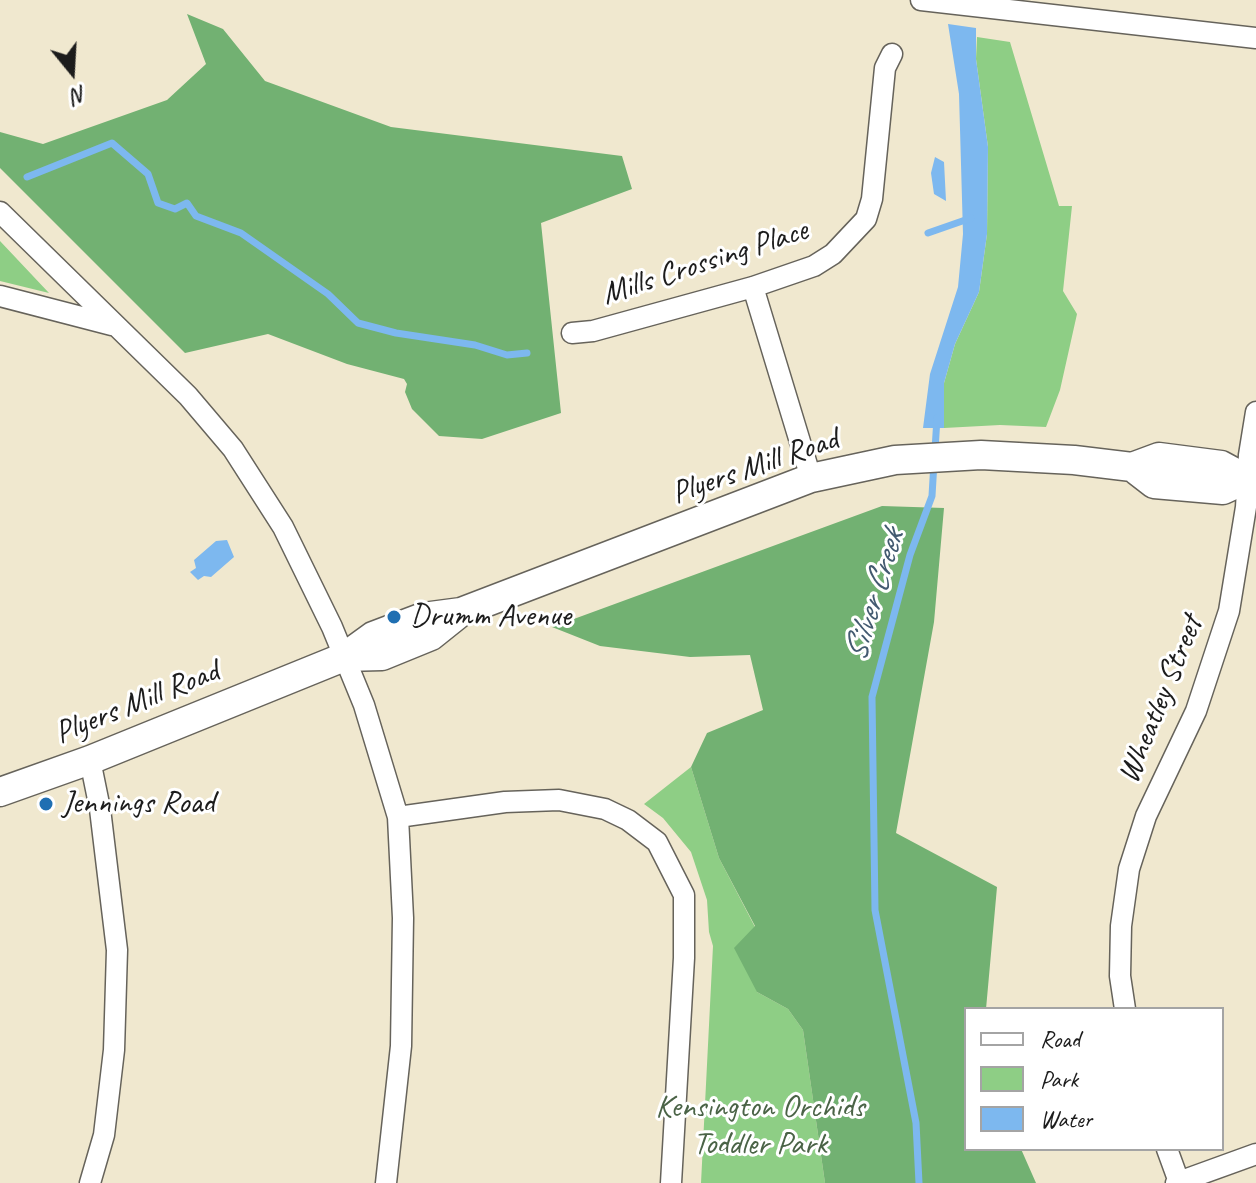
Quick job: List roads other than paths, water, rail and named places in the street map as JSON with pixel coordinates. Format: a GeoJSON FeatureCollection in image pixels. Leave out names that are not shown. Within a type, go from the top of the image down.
{"type":"FeatureCollection","features":[{"type":"Feature","properties":{"kind":"street"},"geometry":{"type":"LineString","coordinates":[[921,0],[1256,38]]}},
{"type":"Feature","properties":{"kind":"street","name":"Mills Crossing Place"},"geometry":{"type":"LineString","coordinates":[[572,333],[593,331],[753,287],[814,266],[833,254],[866,219],[872,199],[885,68],[892,54]]}},
{"type":"Feature","properties":{"kind":"street"},"geometry":{"type":"LineString","coordinates":[[0,212],[188,396],[233,449],[283,527],[364,705],[398,817],[403,931],[401,1046],[386,1183]]}},
{"type":"Feature","properties":{"kind":"street"},"geometry":{"type":"LineString","coordinates":[[753,287],[811,478]]}},
{"type":"Feature","properties":{"kind":"street"},"geometry":{"type":"LineString","coordinates":[[0,296],[120,328]]}},
{"type":"Feature","properties":{"kind":"street","name":"Wheatley Street"},"geometry":{"type":"LineString","coordinates":[[1125,1007],[1120,976],[1121,926],[1129,869],[1146,816],[1196,711],[1229,611],[1252,480],[1256,412]]}},
{"type":"Feature","properties":{"kind":"street","name":"Plyers Mill Road"},"geometry":{"type":"LineString","coordinates":[[0,792],[90,760],[344,657],[382,656],[431,636],[461,612],[811,478],[895,460],[966,455],[1074,460],[1132,467],[1159,457],[1221,465],[1252,480]]}},
{"type":"Feature","properties":{"kind":"street"},"geometry":{"type":"LineString","coordinates":[[90,760],[100,809],[117,950],[112,1064],[104,1135],[90,1183]]}},
{"type":"Feature","properties":{"kind":"street"},"geometry":{"type":"LineString","coordinates":[[398,817],[505,802],[559,800],[605,809],[628,820],[657,842],[684,895],[684,958],[671,1183]]}},
{"type":"Feature","properties":{"kind":"street"},"geometry":{"type":"LineString","coordinates":[[1168,1151],[1178,1182],[1256,1154]]}},
{"type":"Feature","properties":{"kind":"water"},"geometry":{"type":"Polygon","coordinates":[[[948,24],[976,28],[976,59],[988,147],[987,234],[979,292],[955,344],[944,383],[944,428],[923,428],[930,374],[958,287],[963,234],[959,94],[948,24]]]}},
{"type":"Feature","properties":{"kind":"water"},"geometry":{"type":"Polygon","coordinates":[[[935,157],[944,162],[946,201],[934,194],[931,173],[935,157]]]}},
{"type":"Feature","properties":{"kind":"water"},"geometry":{"type":"Polygon","coordinates":[[[227,540],[234,557],[211,577],[204,576],[198,580],[190,572],[196,568],[194,560],[216,541],[227,540]]]}},
{"type":"Feature","properties":{"kind":"waterway"},"geometry":{"type":"LineString","coordinates":[[27,177],[112,143],[148,174],[158,203],[175,209],[187,203],[196,216],[241,233],[328,294],[358,323],[396,333],[475,345],[507,355],[527,353]]}},
{"type":"Feature","properties":{"kind":"waterway"},"geometry":{"type":"LineString","coordinates":[[928,233],[971,218]]}},
{"type":"Feature","properties":{"kind":"waterway","name":"Silver Creek"},"geometry":{"type":"LineString","coordinates":[[935,450],[937,418]]}},
{"type":"Feature","properties":{"kind":"waterway","name":"Silver Creek"},"geometry":{"type":"LineString","coordinates":[[919,1183],[916,1123],[875,910],[872,697],[910,555],[932,496],[934,462]]}},
{"type":"Feature","properties":{"kind":"place","name":"Drumm Avenue"},"geometry":{"type":"Point","coordinates":[394,617]}},
{"type":"Feature","properties":{"kind":"place","name":"Jennings Road"},"geometry":{"type":"Point","coordinates":[46,804]}},
{"type":"Feature","properties":{"kind":"park label","name":"Kensington Orchids Toddler Park"},"geometry":{"type":"Point","coordinates":[760,1126]}}]}
